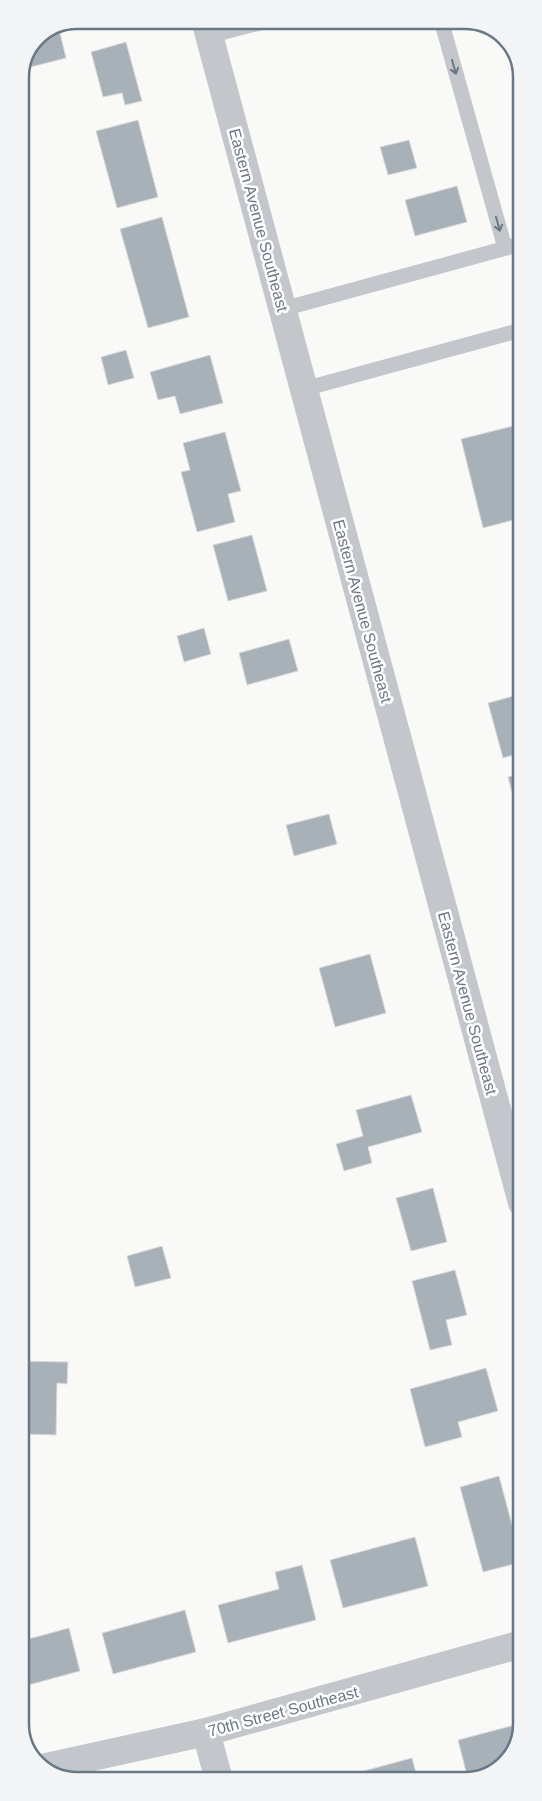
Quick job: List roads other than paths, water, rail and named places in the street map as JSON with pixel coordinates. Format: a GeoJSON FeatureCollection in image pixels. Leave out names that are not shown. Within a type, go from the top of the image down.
{"type":"FeatureCollection","features":[{"type":"Feature","properties":{"kind":"street","name":"Eastern Avenue Southeast"},"geometry":{"type":"LineString","coordinates":[[207,29],[513,1169]]}},
{"type":"Feature","properties":{"kind":"street","name":"70th Street Southeast"},"geometry":{"type":"LineString","coordinates":[[53,1766],[206,1732],[513,1647]]}},
{"type":"Feature","properties":{"kind":"street"},"geometry":{"type":"LineString","coordinates":[[206,1732],[218,1772]]}},
{"type":"Feature","properties":{"kind":"lane"},"geometry":{"type":"LineString","coordinates":[[444,29],[505,248]]}},
{"type":"Feature","properties":{"kind":"lane"},"geometry":{"type":"LineString","coordinates":[[283,310],[513,246]]}},
{"type":"Feature","properties":{"kind":"lane"},"geometry":{"type":"LineString","coordinates":[[304,389],[513,332]]}}]}
